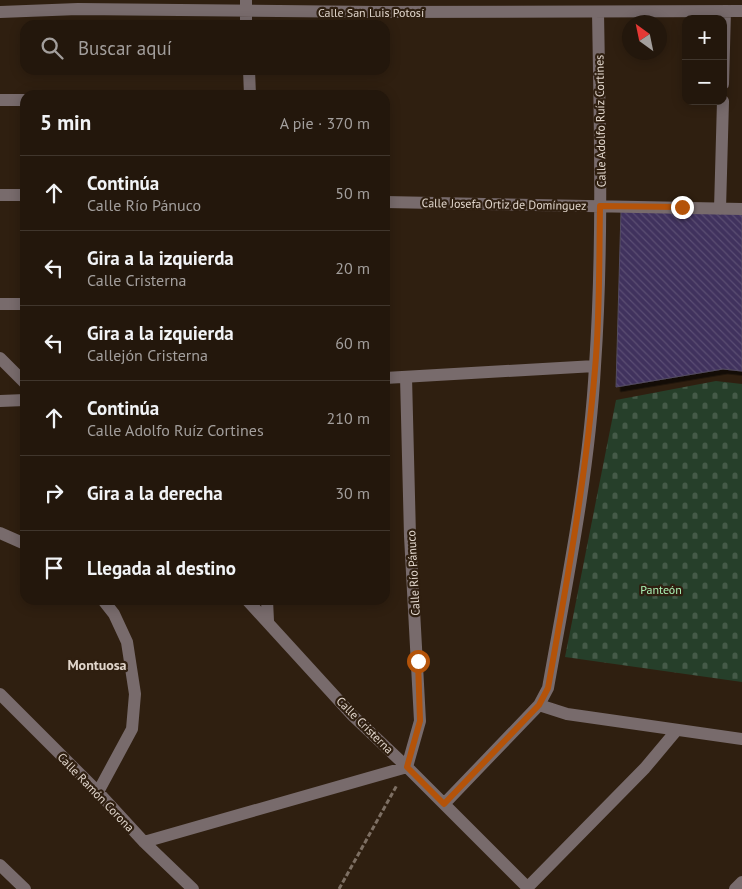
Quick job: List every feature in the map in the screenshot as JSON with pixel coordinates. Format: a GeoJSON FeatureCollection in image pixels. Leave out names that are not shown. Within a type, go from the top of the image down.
{"type":"FeatureCollection","features":[{"type":"Feature","properties":{"kind":"street","name":"Calle San Luis Potosí"},"geometry":{"type":"LineString","coordinates":[[0,12],[78,5],[376,6],[598,12],[742,11]]}},
{"type":"Feature","properties":{"kind":"street"},"geometry":{"type":"LineString","coordinates":[[246,6],[246,20]]}},
{"type":"Feature","properties":{"kind":"street"},"geometry":{"type":"LineString","coordinates":[[724,60],[725,11]]}},
{"type":"Feature","properties":{"kind":"street","name":"Calle Adolfo Ruíz Cortines"},"geometry":{"type":"LineString","coordinates":[[444,804],[539,705],[548,688],[577,527],[595,366],[600,206],[598,12]]}},
{"type":"Feature","properties":{"kind":"street"},"geometry":{"type":"LineString","coordinates":[[248,75],[250,90]]}},
{"type":"Feature","properties":{"kind":"street"},"geometry":{"type":"LineString","coordinates":[[0,100],[20,100]]}},
{"type":"Feature","properties":{"kind":"street"},"geometry":{"type":"LineString","coordinates":[[720,208],[723,105]]}},
{"type":"Feature","properties":{"kind":"street"},"geometry":{"type":"LineString","coordinates":[[0,195],[20,195]]}},
{"type":"Feature","properties":{"kind":"street","name":"Calle Josefa Ortiz de Domínguez"},"geometry":{"type":"LineString","coordinates":[[390,202],[742,209]]}},
{"type":"Feature","properties":{"kind":"street"},"geometry":{"type":"LineString","coordinates":[[0,304],[20,304]]}},
{"type":"Feature","properties":{"kind":"street"},"geometry":{"type":"LineString","coordinates":[[0,358],[20,377]]}},
{"type":"Feature","properties":{"kind":"street"},"geometry":{"type":"LineString","coordinates":[[390,378],[595,366]]}},
{"type":"Feature","properties":{"kind":"street","name":"Calle Río Pánuco"},"geometry":{"type":"LineString","coordinates":[[406,377],[410,536],[420,721],[407,767]]}},
{"type":"Feature","properties":{"kind":"street"},"geometry":{"type":"LineString","coordinates":[[0,401],[20,400]]}},
{"type":"Feature","properties":{"kind":"street"},"geometry":{"type":"LineString","coordinates":[[0,533],[20,542]]}},
{"type":"Feature","properties":{"kind":"street"},"geometry":{"type":"LineString","coordinates":[[98,792],[132,729],[135,694],[127,642],[114,614],[107,605]]}},
{"type":"Feature","properties":{"kind":"street","name":"Calle Cristerna"},"geometry":{"type":"LineString","coordinates":[[252,605],[353,716],[407,767],[527,888]]}},
{"type":"Feature","properties":{"kind":"street"},"geometry":{"type":"LineString","coordinates":[[267,605],[268,621]]}},
{"type":"Feature","properties":{"kind":"street","name":"Calle Ramón Corona"},"geometry":{"type":"LineString","coordinates":[[0,694],[98,792],[144,842],[193,889]]}},
{"type":"Feature","properties":{"kind":"street"},"geometry":{"type":"LineString","coordinates":[[539,705],[567,714],[742,739]]}},
{"type":"Feature","properties":{"kind":"street"},"geometry":{"type":"LineString","coordinates":[[527,888],[645,768],[676,731]]}},
{"type":"Feature","properties":{"kind":"street"},"geometry":{"type":"LineString","coordinates":[[144,842],[407,767]]}},
{"type":"Feature","properties":{"kind":"street"},"geometry":{"type":"LineString","coordinates":[[0,865],[25,889]]}},
{"type":"Feature","properties":{"kind":"street"},"geometry":{"type":"LineString","coordinates":[[735,889],[742,882]]}},
{"type":"Feature","properties":{"kind":"path"},"geometry":{"type":"LineString","coordinates":[[340,889],[407,767]]}},
{"type":"Feature","properties":{"kind":"green space","name":"Panteón"},"geometry":{"type":"Polygon","coordinates":[[[716,381],[742,384],[742,682],[565,657],[616,400],[716,381]]]}},
{"type":"Feature","properties":{"kind":"building"},"geometry":{"type":"Polygon","coordinates":[[[621,211],[742,213],[742,371],[723,369],[616,387],[621,211]]]}},
{"type":"Feature","properties":{"kind":"district","name":"Montuosa"},"geometry":{"type":"Point","coordinates":[97,665]}},
{"type":"Feature","properties":{"kind":"route"},"geometry":{"type":"LineString","coordinates":[[418,661],[420,721],[413,752],[407,767],[444,804],[539,705],[546,695],[548,688],[577,527],[588,443],[595,366],[600,206],[682,207]]}}]}
